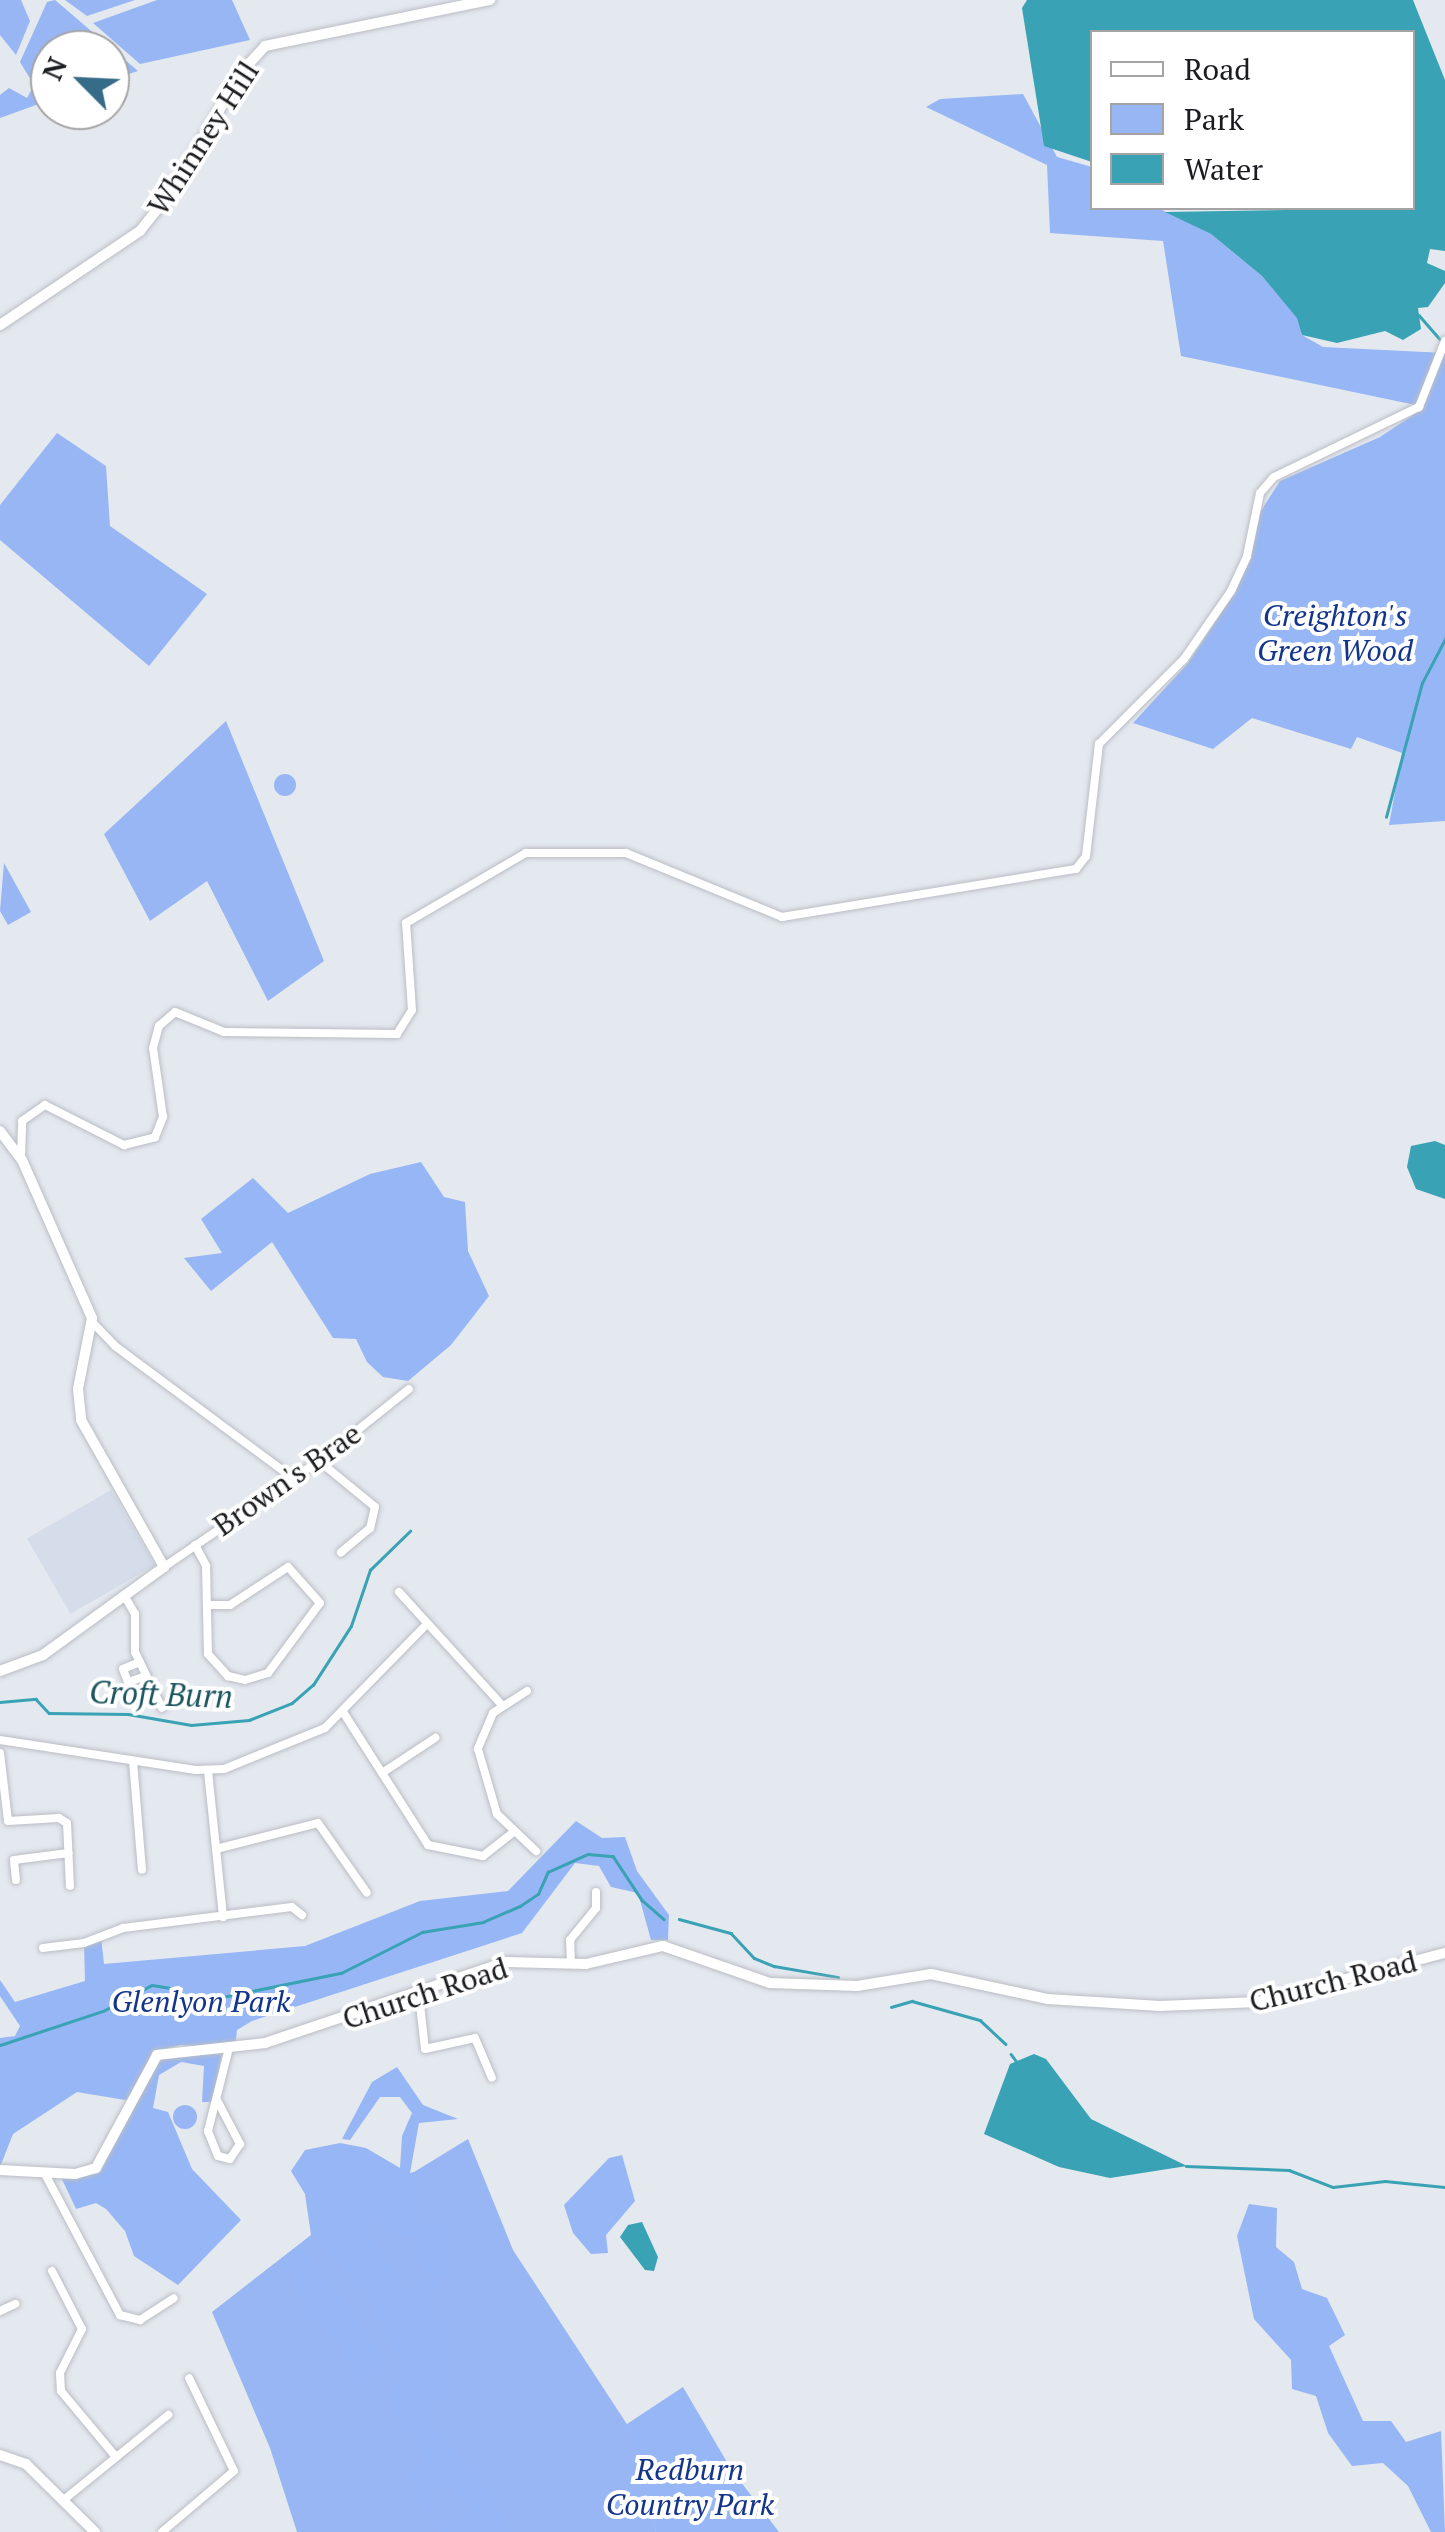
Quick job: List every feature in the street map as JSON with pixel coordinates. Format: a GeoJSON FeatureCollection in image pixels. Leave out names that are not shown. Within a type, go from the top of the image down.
{"type":"FeatureCollection","features":[{"type":"Feature","properties":{"kind":"street","name":"Whinney Hill"},"geometry":{"type":"LineString","coordinates":[[0,325],[140,232],[174,188],[242,70],[265,46],[490,0]]}},
{"type":"Feature","properties":{"kind":"street"},"geometry":{"type":"LineString","coordinates":[[22,1160],[22,1121],[44,1105],[124,1145],[155,1137],[163,1117],[153,1048],[159,1026],[175,1012],[224,1032],[397,1034],[412,1010],[406,923],[526,853],[626,853],[782,918],[1076,869],[1086,856],[1099,744],[1184,659],[1231,591],[1247,556],[1260,493],[1274,478],[1419,407],[1445,341]]}},
{"type":"Feature","properties":{"kind":"street"},"geometry":{"type":"LineString","coordinates":[[0,1131],[22,1160],[94,1323],[115,1346],[294,1478]]}},
{"type":"Feature","properties":{"kind":"street"},"geometry":{"type":"LineString","coordinates":[[0,1671],[43,1654],[164,1568],[79,1413],[78,1388],[94,1323]]}},
{"type":"Feature","properties":{"kind":"street","name":"Brown's Brae"},"geometry":{"type":"LineString","coordinates":[[164,1568],[319,1461],[409,1389]]}},
{"type":"Feature","properties":{"kind":"street"},"geometry":{"type":"LineString","coordinates":[[319,1461],[352,1493],[375,1504],[370,1528],[341,1552]]}},
{"type":"Feature","properties":{"kind":"street"},"geometry":{"type":"LineString","coordinates":[[195,1544],[206,1566],[210,1659],[222,1673],[245,1680],[268,1673],[320,1604],[288,1567],[230,1605],[208,1605]]}},
{"type":"Feature","properties":{"kind":"street"},"geometry":{"type":"LineString","coordinates":[[399,1592],[502,1705]]}},
{"type":"Feature","properties":{"kind":"street"},"geometry":{"type":"LineString","coordinates":[[124,1595],[135,1614],[140,1662],[162,1708]]}},
{"type":"Feature","properties":{"kind":"street"},"geometry":{"type":"LineString","coordinates":[[0,1740],[208,1771],[308,1738],[343,1712],[427,1624]]}},
{"type":"Feature","properties":{"kind":"street"},"geometry":{"type":"LineString","coordinates":[[140,1662],[123,1669],[128,1682],[146,1676]]}},
{"type":"Feature","properties":{"kind":"street"},"geometry":{"type":"LineString","coordinates":[[527,1692],[502,1705],[485,1723],[478,1749],[494,1808],[512,1834],[536,1851]]}},
{"type":"Feature","properties":{"kind":"street"},"geometry":{"type":"LineString","coordinates":[[343,1712],[418,1836],[432,1848],[484,1856],[512,1834]]}},
{"type":"Feature","properties":{"kind":"street"},"geometry":{"type":"LineString","coordinates":[[382,1773],[435,1738]]}},
{"type":"Feature","properties":{"kind":"street"},"geometry":{"type":"LineString","coordinates":[[0,1753],[6,1819],[16,1824],[64,1819],[70,1886]]}},
{"type":"Feature","properties":{"kind":"street"},"geometry":{"type":"LineString","coordinates":[[133,1761],[142,1870]]}},
{"type":"Feature","properties":{"kind":"street"},"geometry":{"type":"LineString","coordinates":[[208,1771],[223,1917]]}},
{"type":"Feature","properties":{"kind":"street"},"geometry":{"type":"LineString","coordinates":[[216,1848],[318,1823],[367,1893]]}},
{"type":"Feature","properties":{"kind":"street"},"geometry":{"type":"LineString","coordinates":[[16,1880],[14,1860],[69,1853]]}},
{"type":"Feature","properties":{"kind":"street"},"geometry":{"type":"LineString","coordinates":[[570,1964],[570,1940],[596,1908],[596,1892]]}},
{"type":"Feature","properties":{"kind":"street"},"geometry":{"type":"LineString","coordinates":[[43,1948],[152,1925],[292,1907],[302,1914]]}},
{"type":"Feature","properties":{"kind":"street","name":"Church Road"},"geometry":{"type":"LineString","coordinates":[[0,2170],[75,2174],[104,2161],[150,2060],[180,2050],[228,2052],[419,1995],[506,1962],[570,1964],[663,1946],[770,1983],[848,1987],[931,1974],[1080,2004],[1237,2004],[1445,1954]]}},
{"type":"Feature","properties":{"kind":"street"},"geometry":{"type":"LineString","coordinates":[[419,1995],[423,2047],[433,2051],[474,2038],[492,2078]]}},
{"type":"Feature","properties":{"kind":"street"},"geometry":{"type":"LineString","coordinates":[[217,2100],[240,2144],[230,2159],[210,2144],[217,2100],[228,2052]]}},
{"type":"Feature","properties":{"kind":"street"},"geometry":{"type":"LineString","coordinates":[[45,2174],[66,2224],[120,2314],[140,2320],[174,2298]]}},
{"type":"Feature","properties":{"kind":"street"},"geometry":{"type":"LineString","coordinates":[[52,2271],[82,2329],[60,2387],[116,2456]]}},
{"type":"Feature","properties":{"kind":"street"},"geometry":{"type":"LineString","coordinates":[[1,2296],[7,2307]]}},
{"type":"Feature","properties":{"kind":"street"},"geometry":{"type":"LineString","coordinates":[[162,2532],[234,2470],[189,2378]]}},
{"type":"Feature","properties":{"kind":"street"},"geometry":{"type":"LineString","coordinates":[[66,2498],[168,2415]]}},
{"type":"Feature","properties":{"kind":"street"},"geometry":{"type":"LineString","coordinates":[[0,2455],[26,2464],[66,2498],[95,2532]]}},
{"type":"Feature","properties":{"kind":"shaded area"},"geometry":{"type":"Polygon","coordinates":[[[111,1490],[154,1565],[70,1614],[27,1538],[111,1490]]]}},
{"type":"Feature","properties":{"kind":"green space"},"geometry":{"type":"Polygon","coordinates":[[[0,0],[21,0],[30,21],[16,55],[0,35],[0,0]]]}},
{"type":"Feature","properties":{"kind":"green space"},"geometry":{"type":"Polygon","coordinates":[[[55,0],[90,30],[34,30],[47,2],[55,0]]]}},
{"type":"Feature","properties":{"kind":"green space"},"geometry":{"type":"Polygon","coordinates":[[[65,0],[135,0],[87,16],[65,0]]]}},
{"type":"Feature","properties":{"kind":"green space"},"geometry":{"type":"Polygon","coordinates":[[[157,0],[232,0],[250,40],[140,64],[130,55],[130,30],[101,30],[93,23],[157,0]]]}},
{"type":"Feature","properties":{"kind":"green space"},"geometry":{"type":"Polygon","coordinates":[[[30,40],[30,78],[20,62],[30,40]]]}},
{"type":"Feature","properties":{"kind":"green space"},"geometry":{"type":"Polygon","coordinates":[[[9,88],[27,98],[30,92],[30,107],[0,118],[0,95],[9,88]]]}},
{"type":"Feature","properties":{"kind":"green space","name":"Creighton's Green Wood"},"geometry":{"type":"Polygon","coordinates":[[[1023,94],[1057,157],[1090,166],[1090,210],[1162,210],[1211,234],[1262,276],[1298,318],[1302,335],[1323,347],[1445,353],[1445,821],[1389,825],[1402,753],[1357,737],[1351,749],[1252,718],[1213,749],[1133,723],[1188,663],[1237,589],[1259,514],[1280,481],[1380,437],[1425,407],[1181,356],[1163,241],[1050,233],[1047,165],[926,107],[940,99],[1023,94]]]}},
{"type":"Feature","properties":{"kind":"green space"},"geometry":{"type":"Polygon","coordinates":[[[57,433],[106,466],[110,526],[207,594],[149,666],[0,540],[0,505],[57,433]]]}},
{"type":"Feature","properties":{"kind":"green space"},"geometry":{"type":"Polygon","coordinates":[[[226,721],[324,961],[268,1001],[207,881],[150,921],[104,834],[226,721]]]}},
{"type":"Feature","properties":{"kind":"green space"},"geometry":{"type":"Polygon","coordinates":[[[281,774],[289,774],[296,785],[289,796],[281,796],[274,789],[274,781],[281,774]]]}},
{"type":"Feature","properties":{"kind":"green space"},"geometry":{"type":"Polygon","coordinates":[[[4,863],[31,912],[8,925],[0,911],[4,863]]]}},
{"type":"Feature","properties":{"kind":"green space"},"geometry":{"type":"Polygon","coordinates":[[[421,1162],[444,1197],[465,1202],[468,1251],[489,1296],[451,1345],[408,1381],[383,1377],[367,1362],[356,1339],[333,1338],[272,1242],[211,1291],[184,1258],[222,1253],[201,1219],[253,1178],[288,1213],[370,1174],[421,1162]]]}},
{"type":"Feature","properties":{"kind":"green space","name":"Glenlyon Park"},"geometry":{"type":"Polygon","coordinates":[[[576,1821],[602,1838],[625,1837],[637,1871],[669,1915],[668,1940],[651,1940],[638,1893],[611,1887],[599,1866],[575,1863],[522,1933],[252,2021],[237,2030],[235,2048],[181,2045],[152,2052],[131,2101],[77,2092],[13,2134],[0,2167],[0,2038],[15,2036],[20,2026],[0,1996],[0,1980],[15,2002],[85,1981],[84,1943],[101,1937],[104,1964],[305,1946],[420,1901],[508,1891],[576,1821]]]}},
{"type":"Feature","properties":{"kind":"green space"},"geometry":{"type":"Polygon","coordinates":[[[184,2052],[222,2054],[212,2102],[202,2102],[204,2066],[181,2062],[159,2075],[153,2108],[168,2112],[192,2169],[241,2220],[178,2285],[134,2256],[125,2231],[106,2209],[96,2203],[76,2209],[61,2177],[99,2171],[155,2058],[184,2052]]]}},
{"type":"Feature","properties":{"kind":"green space"},"geometry":{"type":"Polygon","coordinates":[[[397,2067],[423,2105],[458,2119],[419,2123],[410,2173],[420,2171],[419,2224],[441,2223],[453,2248],[446,2275],[428,2275],[419,2264],[417,2235],[391,2235],[378,2215],[368,2230],[407,2289],[414,2292],[425,2278],[440,2281],[426,2315],[449,2323],[452,2357],[449,2389],[429,2413],[430,2423],[491,2493],[510,2532],[442,2532],[437,2517],[450,2525],[464,2520],[471,2507],[447,2484],[436,2487],[429,2495],[433,2511],[423,2512],[407,2470],[423,2465],[419,2438],[398,2424],[388,2398],[403,2372],[370,2298],[311,2235],[305,2194],[291,2171],[305,2150],[340,2143],[366,2148],[400,2168],[402,2136],[412,2113],[400,2097],[380,2097],[350,2140],[342,2139],[372,2082],[397,2067]]]}},
{"type":"Feature","properties":{"kind":"green space"},"geometry":{"type":"Polygon","coordinates":[[[185,2105],[197,2117],[185,2129],[173,2117],[185,2105]]]}},
{"type":"Feature","properties":{"kind":"green space"},"geometry":{"type":"Polygon","coordinates":[[[468,2139],[513,2250],[634,2435],[656,2532],[297,2532],[270,2448],[212,2312],[311,2235],[468,2139]]]}},
{"type":"Feature","properties":{"kind":"green space"},"geometry":{"type":"Polygon","coordinates":[[[622,2155],[635,2201],[606,2235],[608,2253],[591,2254],[573,2233],[564,2205],[609,2158],[622,2155]]]}},
{"type":"Feature","properties":{"kind":"green space"},"geometry":{"type":"Polygon","coordinates":[[[1249,2204],[1277,2208],[1276,2247],[1294,2262],[1302,2289],[1327,2298],[1345,2335],[1329,2346],[1363,2421],[1391,2421],[1406,2442],[1441,2431],[1445,2532],[1431,2532],[1408,2486],[1383,2463],[1352,2466],[1328,2433],[1316,2396],[1292,2389],[1291,2360],[1254,2319],[1237,2236],[1249,2204]]]}},
{"type":"Feature","properties":{"kind":"green space"},"geometry":{"type":"Polygon","coordinates":[[[300,2244],[380,2352],[381,2369],[362,2382],[350,2371],[339,2341],[301,2309],[295,2273],[281,2264],[300,2244]]]}},
{"type":"Feature","properties":{"kind":"green space","name":"Redburn Country Park"},"geometry":{"type":"Polygon","coordinates":[[[683,2387],[731,2469],[779,2532],[656,2532],[627,2424],[683,2387]]]}},
{"type":"Feature","properties":{"kind":"water"},"geometry":{"type":"Polygon","coordinates":[[[1027,0],[1413,0],[1445,80],[1445,251],[1430,249],[1427,263],[1445,271],[1445,283],[1428,307],[1418,308],[1421,329],[1403,340],[1385,331],[1337,343],[1302,335],[1297,318],[1262,276],[1211,234],[1165,212],[1415,210],[1415,30],[1090,30],[1090,161],[1044,146],[1022,8],[1027,0]]]}},
{"type":"Feature","properties":{"kind":"water"},"geometry":{"type":"Polygon","coordinates":[[[1435,1141],[1445,1145],[1445,1199],[1416,1189],[1407,1167],[1411,1146],[1435,1141]]]}},
{"type":"Feature","properties":{"kind":"water"},"geometry":{"type":"Polygon","coordinates":[[[1034,2054],[1046,2059],[1091,2119],[1187,2166],[1110,2178],[1059,2167],[984,2134],[1010,2064],[1034,2054]]]}},
{"type":"Feature","properties":{"kind":"water"},"geometry":{"type":"Polygon","coordinates":[[[642,2222],[658,2257],[654,2271],[645,2270],[620,2237],[628,2225],[642,2222]]]}},
{"type":"Feature","properties":{"kind":"waterway"},"geometry":{"type":"LineString","coordinates":[[1419,315],[1440,339]]}},
{"type":"Feature","properties":{"kind":"waterway"},"geometry":{"type":"LineString","coordinates":[[1386,817],[1422,683],[1445,639]]}},
{"type":"Feature","properties":{"kind":"waterway","name":"Croft Burn"},"geometry":{"type":"LineString","coordinates":[[0,1702],[36,1699],[49,1713],[128,1714],[191,1725],[249,1720],[292,1703],[313,1685],[351,1626],[370,1570],[410,1531]]}},
{"type":"Feature","properties":{"kind":"waterway"},"geometry":{"type":"LineString","coordinates":[[0,2045],[103,2011],[152,1985],[177,1989],[193,2003],[341,1973],[422,1932],[483,1922],[520,1906],[538,1894],[548,1872],[588,1854],[613,1856],[642,1900],[664,1919]]}},
{"type":"Feature","properties":{"kind":"waterway"},"geometry":{"type":"LineString","coordinates":[[679,1919],[731,1933],[754,1958],[774,1966],[838,1977]]}},
{"type":"Feature","properties":{"kind":"waterway"},"geometry":{"type":"LineString","coordinates":[[891,2007],[912,2001],[980,2020],[1006,2044]]}},
{"type":"Feature","properties":{"kind":"waterway"},"geometry":{"type":"LineString","coordinates":[[1011,2054],[1017,2062]]}},
{"type":"Feature","properties":{"kind":"waterway"},"geometry":{"type":"LineString","coordinates":[[1186,2166],[1289,2170],[1333,2187],[1385,2181],[1445,2187]]}}]}
